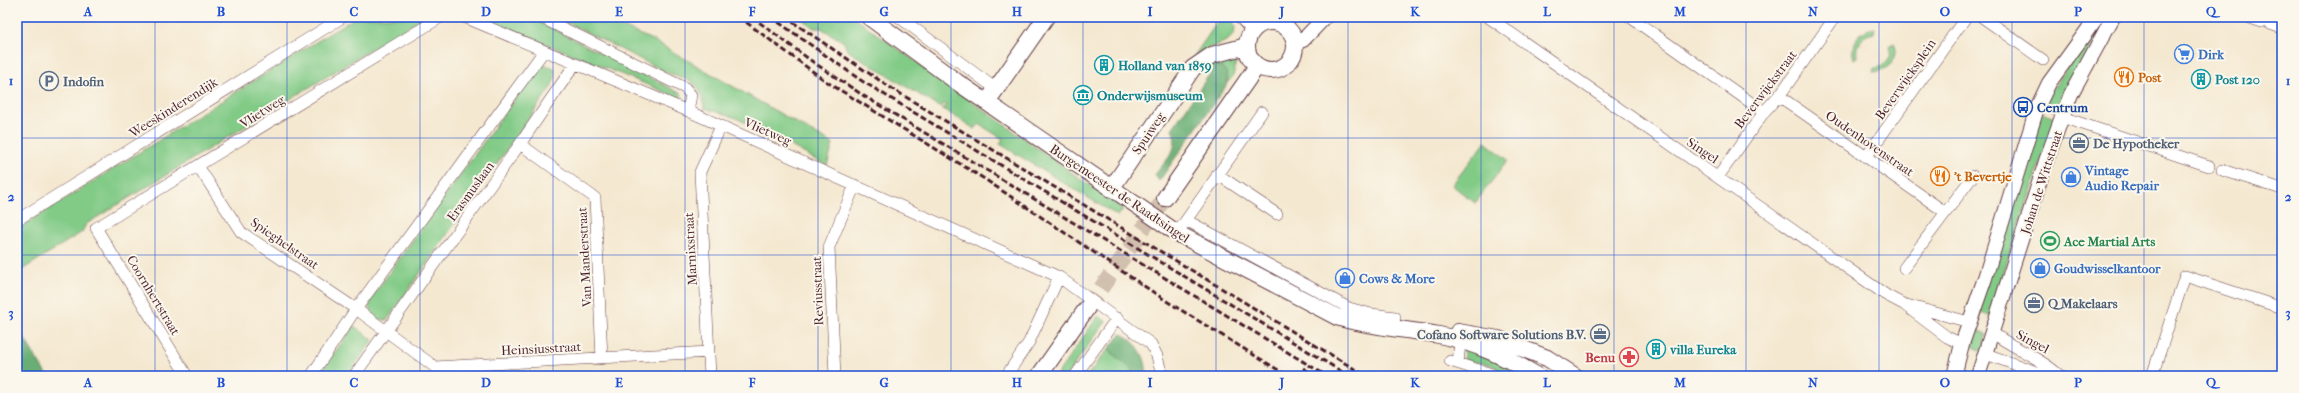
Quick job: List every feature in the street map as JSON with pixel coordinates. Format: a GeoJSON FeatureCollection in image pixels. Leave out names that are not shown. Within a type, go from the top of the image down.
{"type":"FeatureCollection","features":[{"type":"Feature","properties":{"kind":"main road","name":"Burgemeester de Raadtsingel"},"geometry":{"type":"LineString","coordinates":[[869,17],[991,95],[1181,227],[1337,316],[1360,323],[1394,323],[1440,336],[1498,339],[1547,358],[1575,376]]}},
{"type":"Feature","properties":{"kind":"main road"},"geometry":{"type":"LineString","coordinates":[[991,95],[1046,17]]}},
{"type":"Feature","properties":{"kind":"main road"},"geometry":{"type":"LineString","coordinates":[[1243,17],[1254,29]]}},
{"type":"Feature","properties":{"kind":"main road"},"geometry":{"type":"LineString","coordinates":[[1268,22],[1278,23],[1291,32],[1295,41],[1294,54],[1286,65],[1274,70],[1257,66],[1251,60],[1247,46],[1250,34],[1254,29],[1268,22]]}},
{"type":"Feature","properties":{"kind":"main road","name":"Spuiweg"},"geometry":{"type":"LineString","coordinates":[[1115,182],[1193,68],[1212,55],[1247,46]]}},
{"type":"Feature","properties":{"kind":"main road"},"geometry":{"type":"LineString","coordinates":[[1164,198],[1257,66]]}},
{"type":"Feature","properties":{"kind":"main road"},"geometry":{"type":"LineString","coordinates":[[1039,376],[1087,308]]}},
{"type":"Feature","properties":{"kind":"main road","name":"Burgemeester de Raadtsingel"},"geometry":{"type":"LineString","coordinates":[[1460,336],[1495,352],[1538,376]]}},
{"type":"Feature","properties":{"kind":"street","name":"Weeskinderendijk"},"geometry":{"type":"LineString","coordinates":[[17,220],[343,17]]}},
{"type":"Feature","properties":{"kind":"street","name":"Vlietweg"},"geometry":{"type":"LineString","coordinates":[[96,228],[441,17]]}},
{"type":"Feature","properties":{"kind":"street","name":"Vlietweg"},"geometry":{"type":"LineString","coordinates":[[464,17],[688,111],[1059,277],[1151,344],[1158,356],[1162,376]]}},
{"type":"Feature","properties":{"kind":"street"},"geometry":{"type":"LineString","coordinates":[[540,17],[685,88],[691,95],[688,111]]}},
{"type":"Feature","properties":{"kind":"street","name":"Burgemeester de Raadtsingel"},"geometry":{"type":"LineString","coordinates":[[899,17],[991,95]]}},
{"type":"Feature","properties":{"kind":"street"},"geometry":{"type":"LineString","coordinates":[[1295,41],[1303,40],[1325,17]]}},
{"type":"Feature","properties":{"kind":"street","name":"Singel"},"geometry":{"type":"LineString","coordinates":[[1488,17],[1854,273],[1903,304],[1947,337],[1962,344]]}},
{"type":"Feature","properties":{"kind":"street"},"geometry":{"type":"LineString","coordinates":[[1630,17],[1764,112]]}},
{"type":"Feature","properties":{"kind":"street","name":"Beverwijckstraat"},"geometry":{"type":"LineString","coordinates":[[1718,177],[1764,112],[1779,96],[1835,17]]}},
{"type":"Feature","properties":{"kind":"street","name":"Beverwijcksplein"},"geometry":{"type":"LineString","coordinates":[[1866,157],[1966,17]]}},
{"type":"Feature","properties":{"kind":"street"},"geometry":{"type":"LineString","coordinates":[[1982,17],[2043,60]]}},
{"type":"Feature","properties":{"kind":"street","name":"Johan de Wittstraat"},"geometry":{"type":"LineString","coordinates":[[1954,376],[1962,344],[2037,108],[2049,83],[2096,17]]}},
{"type":"Feature","properties":{"kind":"street","name":"Johan de Wittstraat"},"geometry":{"type":"LineString","coordinates":[[1978,376],[1993,333],[2046,160],[2071,94],[2113,17]]}},
{"type":"Feature","properties":{"kind":"street"},"geometry":{"type":"LineString","coordinates":[[2247,17],[2282,28]]}},
{"type":"Feature","properties":{"kind":"street","name":"Erasmuslaan"},"geometry":{"type":"LineString","coordinates":[[311,376],[356,309],[544,51]]}},
{"type":"Feature","properties":{"kind":"street","name":"Erasmuslaan"},"geometry":{"type":"LineString","coordinates":[[354,376],[520,144],[575,64]]}},
{"type":"Feature","properties":{"kind":"street","name":"Oudenhovenstraat"},"geometry":{"type":"LineString","coordinates":[[1779,96],[1945,212]]}},
{"type":"Feature","properties":{"kind":"street"},"geometry":{"type":"LineString","coordinates":[[1181,227],[1262,112]]}},
{"type":"Feature","properties":{"kind":"street"},"geometry":{"type":"LineString","coordinates":[[2062,118],[2209,166]]}},
{"type":"Feature","properties":{"kind":"street","name":"Marnixstraat"},"geometry":{"type":"LineString","coordinates":[[710,376],[700,172],[721,126]]}},
{"type":"Feature","properties":{"kind":"street","name":"Van Manderstraat"},"geometry":{"type":"LineString","coordinates":[[520,144],[595,198],[602,359]]}},
{"type":"Feature","properties":{"kind":"street","name":"Spieghelstraat"},"geometry":{"type":"LineString","coordinates":[[198,166],[241,232],[356,309]]}},
{"type":"Feature","properties":{"kind":"street"},"geometry":{"type":"LineString","coordinates":[[2222,170],[2282,189]]}},
{"type":"Feature","properties":{"kind":"street"},"geometry":{"type":"LineString","coordinates":[[1217,174],[1277,214]]}},
{"type":"Feature","properties":{"kind":"street"},"geometry":{"type":"LineString","coordinates":[[1904,268],[1945,212],[1974,176]]}},
{"type":"Feature","properties":{"kind":"street","name":"Reviusstraat"},"geometry":{"type":"LineString","coordinates":[[835,376],[829,247],[855,185]]}},
{"type":"Feature","properties":{"kind":"street","name":"Coornhertstraat"},"geometry":{"type":"LineString","coordinates":[[96,228],[187,376]]}},
{"type":"Feature","properties":{"kind":"street"},"geometry":{"type":"LineString","coordinates":[[2152,376],[2185,276],[2282,308]]}},
{"type":"Feature","properties":{"kind":"street"},"geometry":{"type":"LineString","coordinates":[[1006,376],[1030,342],[1059,277]]}},
{"type":"Feature","properties":{"kind":"street","name":"Singel"},"geometry":{"type":"LineString","coordinates":[[1903,304],[1969,322]]}},
{"type":"Feature","properties":{"kind":"street"},"geometry":{"type":"LineString","coordinates":[[356,309],[386,331]]}},
{"type":"Feature","properties":{"kind":"street"},"geometry":{"type":"LineString","coordinates":[[1075,376],[1117,318]]}},
{"type":"Feature","properties":{"kind":"street","name":"Heinsiusstraat"},"geometry":{"type":"LineString","coordinates":[[386,331],[435,367],[709,352]]}},
{"type":"Feature","properties":{"kind":"street","name":"Singel"},"geometry":{"type":"LineString","coordinates":[[1993,333],[2007,343],[2048,364],[2061,376]]}},
{"type":"Feature","properties":{"kind":"street"},"geometry":{"type":"LineString","coordinates":[[1460,336],[1454,362],[1498,376]]}},
{"type":"Feature","properties":{"kind":"street","name":"Singel"},"geometry":{"type":"LineString","coordinates":[[1986,354],[2045,375],[2061,376]]}},
{"type":"Feature","properties":{"kind":"green space"},"geometry":{"type":"Polygon","coordinates":[[[356,17],[424,17],[86,224],[82,232],[17,273],[17,229],[356,17]]]}},
{"type":"Feature","properties":{"kind":"green space"},"geometry":{"type":"Polygon","coordinates":[[[480,17],[530,17],[682,94],[680,98],[480,17]]]}},
{"type":"Feature","properties":{"kind":"green space"},"geometry":{"type":"Polygon","coordinates":[[[556,17],[602,17],[654,41],[833,144],[827,166],[766,132],[736,118],[704,108],[701,93],[689,80],[668,73],[556,17]]]}},
{"type":"Feature","properties":{"kind":"green space"},"geometry":{"type":"Polygon","coordinates":[[[799,17],[853,17],[1123,209],[1118,216],[1000,144],[1003,139],[979,124],[975,129],[943,109],[946,105],[944,103],[941,108],[847,50],[844,42],[821,28],[814,28],[799,17]]]}},
{"type":"Feature","properties":{"kind":"green space"},"geometry":{"type":"Polygon","coordinates":[[[1221,17],[1231,17],[1235,26],[1234,33],[1231,38],[1194,56],[1221,17]]]}},
{"type":"Feature","properties":{"kind":"green space"},"geometry":{"type":"Polygon","coordinates":[[[2102,17],[2108,17],[2057,112],[2041,106],[2102,17]]]}},
{"type":"Feature","properties":{"kind":"green space"},"geometry":{"type":"Polygon","coordinates":[[[1875,28],[1874,33],[1862,38],[1858,44],[1857,57],[1854,59],[1853,48],[1857,38],[1864,31],[1875,28]]]}},
{"type":"Feature","properties":{"kind":"green space"},"geometry":{"type":"Polygon","coordinates":[[[1894,43],[1896,54],[1892,63],[1884,69],[1873,72],[1874,68],[1882,66],[1888,61],[1891,54],[1890,45],[1894,43]]]}},
{"type":"Feature","properties":{"kind":"green space"},"geometry":{"type":"Polygon","coordinates":[[[1238,55],[1233,76],[1227,83],[1227,74],[1225,71],[1219,66],[1208,61],[1238,55]]]}},
{"type":"Feature","properties":{"kind":"green space"},"geometry":{"type":"Polygon","coordinates":[[[1213,64],[1226,71],[1226,86],[1159,181],[1155,175],[1168,159],[1174,148],[1175,143],[1172,129],[1211,72],[1204,66],[1213,64]]]}},
{"type":"Feature","properties":{"kind":"green space"},"geometry":{"type":"Polygon","coordinates":[[[546,65],[554,68],[555,77],[551,87],[387,320],[377,319],[369,308],[372,297],[538,67],[546,65]]]}},
{"type":"Feature","properties":{"kind":"green space"},"geometry":{"type":"Polygon","coordinates":[[[2039,112],[2056,118],[1992,306],[1996,313],[1994,317],[1976,310],[2039,112]]]}},
{"type":"Feature","properties":{"kind":"green space"},"geometry":{"type":"Polygon","coordinates":[[[1485,142],[1508,160],[1475,203],[1452,185],[1485,142]]]}},
{"type":"Feature","properties":{"kind":"green space"},"geometry":{"type":"Polygon","coordinates":[[[1098,316],[1106,321],[1066,376],[1056,376],[1098,316]]]}},
{"type":"Feature","properties":{"kind":"green space"},"geometry":{"type":"Polygon","coordinates":[[[17,326],[48,376],[27,376],[17,361],[17,326]]]}},
{"type":"Feature","properties":{"kind":"green space"},"geometry":{"type":"Polygon","coordinates":[[[354,326],[373,340],[347,376],[318,376],[354,326]]]}},
{"type":"Feature","properties":{"kind":"green space"},"geometry":{"type":"Polygon","coordinates":[[[1970,327],[1986,334],[1983,352],[1965,343],[1970,327]]]}},
{"type":"Feature","properties":{"kind":"green space"},"geometry":{"type":"Polygon","coordinates":[[[1121,334],[1132,341],[1140,351],[1145,363],[1146,376],[1131,376],[1133,372],[1114,355],[1109,348],[1121,334]]]}},
{"type":"Feature","properties":{"kind":"green space"},"geometry":{"type":"Polygon","coordinates":[[[1464,345],[1533,376],[1512,376],[1491,365],[1464,360],[1464,345]]]}},
{"type":"Feature","properties":{"kind":"green space"},"geometry":{"type":"Polygon","coordinates":[[[1109,348],[1114,355],[1133,372],[1131,376],[1087,376],[1109,348]]]}},
{"type":"Feature","properties":{"kind":"tunnel"},"geometry":{"type":"LineString","coordinates":[[1087,308],[1165,198]]}},
{"type":"Feature","properties":{"kind":"railway"},"geometry":{"type":"LineString","coordinates":[[739,17],[827,82],[983,178],[1168,302],[1288,376]]}},
{"type":"Feature","properties":{"kind":"railway"},"geometry":{"type":"LineString","coordinates":[[752,17],[813,62],[864,96],[1327,376]]}},
{"type":"Feature","properties":{"kind":"railway"},"geometry":{"type":"LineString","coordinates":[[771,17],[862,81],[1349,376]]}},
{"type":"Feature","properties":{"kind":"railway"},"geometry":{"type":"LineString","coordinates":[[785,17],[891,88],[1366,376]]}},
{"type":"Feature","properties":{"kind":"railway"},"geometry":{"type":"LineString","coordinates":[[1303,368],[1315,376]]}},
{"type":"Feature","properties":{"kind":"place","name":"Dirk"},"geometry":{"type":"Point","coordinates":[2184,54]}},
{"type":"Feature","properties":{"kind":"place","name":"Holland van 1859"},"geometry":{"type":"Point","coordinates":[1104,65]}},
{"type":"Feature","properties":{"kind":"place","name":"Post"},"geometry":{"type":"Point","coordinates":[2124,77]}},
{"type":"Feature","properties":{"kind":"place","name":"Post 120"},"geometry":{"type":"Point","coordinates":[2201,79]}},
{"type":"Feature","properties":{"kind":"place","name":"Indofin"},"geometry":{"type":"Point","coordinates":[49,81]}},
{"type":"Feature","properties":{"kind":"place","name":"Onderwijsmuseum"},"geometry":{"type":"Point","coordinates":[1083,95]}},
{"type":"Feature","properties":{"kind":"place","name":"Centrum"},"geometry":{"type":"Point","coordinates":[2023,107]}},
{"type":"Feature","properties":{"kind":"place","name":"De Hypotheker"},"geometry":{"type":"Point","coordinates":[2079,143]}},
{"type":"Feature","properties":{"kind":"place","name":"'t Bevertje"},"geometry":{"type":"Point","coordinates":[1940,176]}},
{"type":"Feature","properties":{"kind":"place","name":"Vintage Audio Repair"},"geometry":{"type":"Point","coordinates":[2071,177]}},
{"type":"Feature","properties":{"kind":"place","name":"Ace Martial Arts"},"geometry":{"type":"Point","coordinates":[2050,241]}},
{"type":"Feature","properties":{"kind":"place","name":"Goudwisselkantoor"},"geometry":{"type":"Point","coordinates":[2040,268]}},
{"type":"Feature","properties":{"kind":"place","name":"Cows & More"},"geometry":{"type":"Point","coordinates":[1345,278]}},
{"type":"Feature","properties":{"kind":"place","name":"Q Makelaars"},"geometry":{"type":"Point","coordinates":[2034,303]}},
{"type":"Feature","properties":{"kind":"place","name":"Cofano Software Solutions B.V."},"geometry":{"type":"Point","coordinates":[1600,334]}},
{"type":"Feature","properties":{"kind":"place","name":"villa Eureka"},"geometry":{"type":"Point","coordinates":[1656,349]}},
{"type":"Feature","properties":{"kind":"place","name":"Benu"},"geometry":{"type":"Point","coordinates":[1629,357]}}]}
